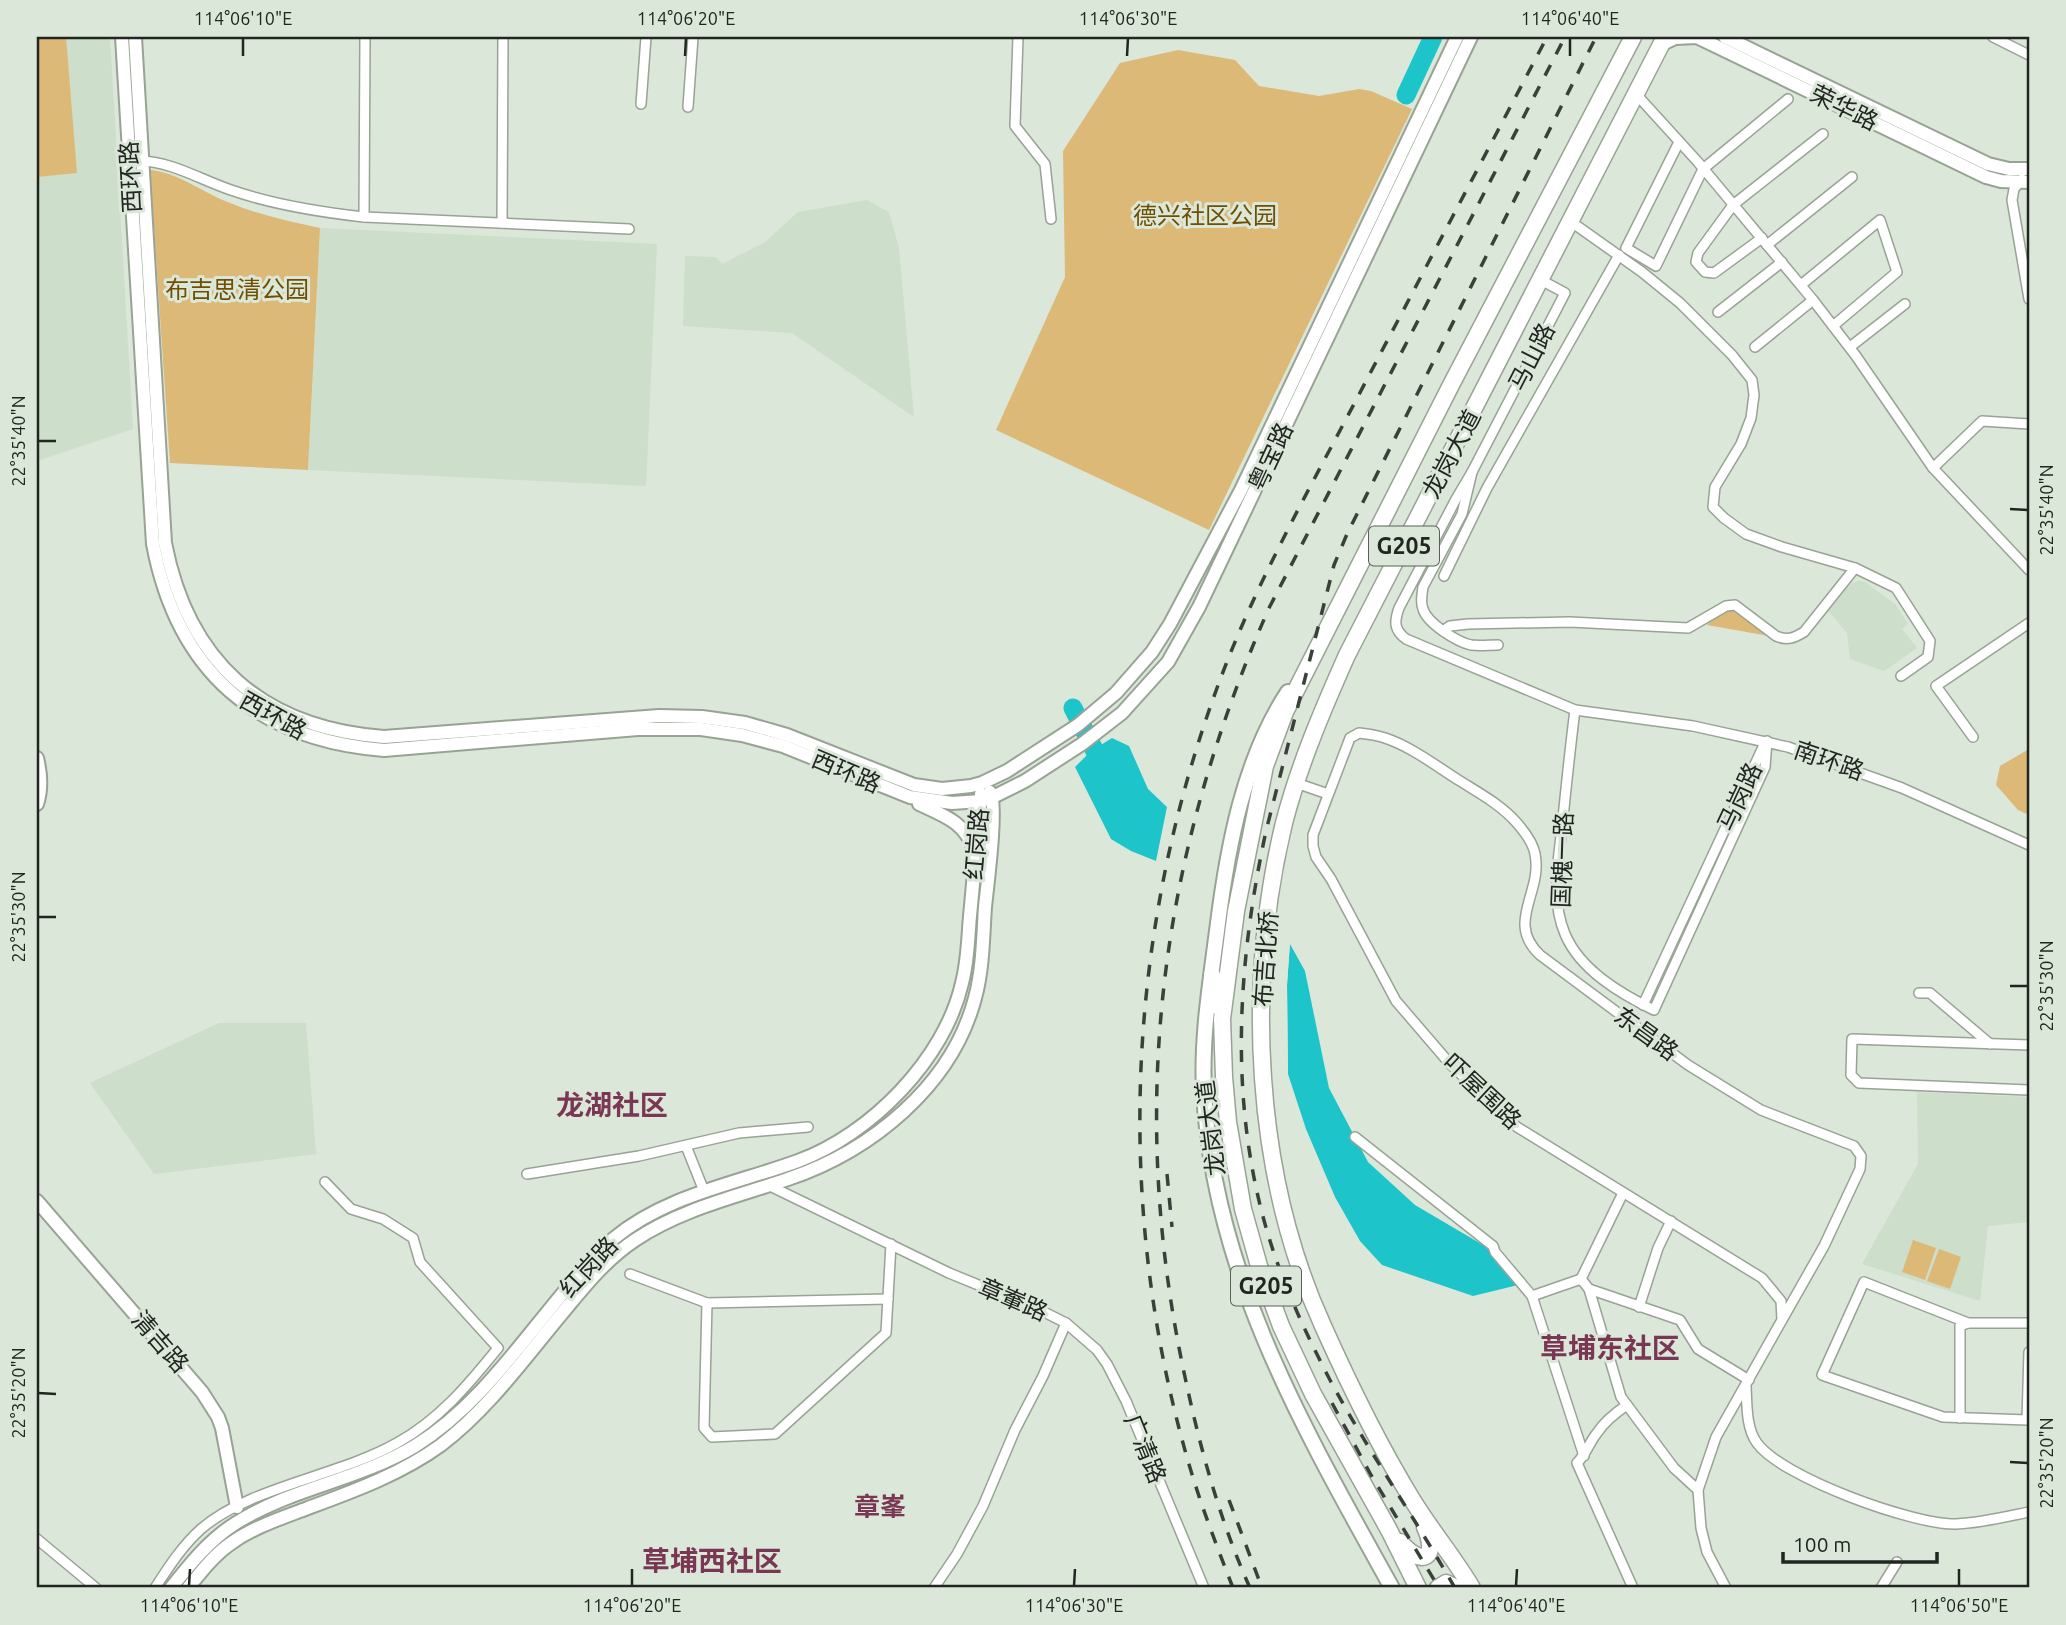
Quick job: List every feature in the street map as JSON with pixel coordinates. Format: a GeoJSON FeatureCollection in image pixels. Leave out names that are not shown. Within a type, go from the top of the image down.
{"type":"FeatureCollection","features":[{"type":"Feature","properties":{"kind":"highway","name":"龙岗大道"},"geometry":{"type":"LineString","coordinates":[[1248,846],[1265,766],[1285,712],[1633,37]]}},
{"type":"Feature","properties":{"kind":"highway","name":"龙岗大道"},"geometry":{"type":"LineString","coordinates":[[1272,883],[1296,783],[1347,654],[1663,41]]}},
{"type":"Feature","properties":{"kind":"highway","name":"布吉北桥"},"geometry":{"type":"LineString","coordinates":[[1230,952],[1248,846]]}},
{"type":"Feature","properties":{"kind":"highway","name":"布吉北桥"},"geometry":{"type":"LineString","coordinates":[[1272,883],[1266,927],[1261,1034],[1264,1098],[1282,1206],[1300,1266],[1322,1324],[1411,1498]]}},
{"type":"Feature","properties":{"kind":"highway","name":"龙岗大道"},"geometry":{"type":"LineString","coordinates":[[1230,952],[1222,1018],[1228,1122],[1241,1199],[1259,1266],[1303,1375],[1418,1588]]}},
{"type":"Feature","properties":{"kind":"highway"},"geometry":{"type":"LineString","coordinates":[[1212,975],[1222,1018]]}},
{"type":"Feature","properties":{"kind":"highway"},"geometry":{"type":"LineString","coordinates":[[1389,1530],[1414,1557],[1427,1555],[1431,1549],[1430,1539],[1411,1498]]}},
{"type":"Feature","properties":{"kind":"highway","name":"G205"},"geometry":{"type":"LineString","coordinates":[[1411,1498],[1459,1581],[1474,1588]]}},
{"type":"Feature","properties":{"kind":"highway"},"geometry":{"type":"LineString","coordinates":[[1438,1588],[1446,1583],[1459,1581]]}},
{"type":"Feature","properties":{"kind":"main road","name":"西环路"},"geometry":{"type":"LineString","coordinates":[[122,37],[136,161],[165,543],[171,574],[182,604],[202,641],[237,681],[263,701],[290,716],[320,728],[352,735],[384,737],[659,716],[713,718],[745,723],[787,735],[914,785],[949,788],[982,783]]}},
{"type":"Feature","properties":{"kind":"main road","name":"西环路"},"geometry":{"type":"LineString","coordinates":[[135,37],[136,161],[153,544],[170,609],[205,666],[229,690],[256,711],[285,728],[317,740],[350,747],[384,750],[649,729],[701,729],[742,735],[783,746],[896,793],[938,802],[987,799]]}},
{"type":"Feature","properties":{"kind":"main road","name":"粤宝路"},"geometry":{"type":"LineString","coordinates":[[982,783],[1007,771],[1052,741],[1116,693],[1152,652],[1170,624],[1241,490],[1457,37]]}},
{"type":"Feature","properties":{"kind":"main road","name":"粤宝路"},"geometry":{"type":"LineString","coordinates":[[987,799],[1025,781],[1105,726],[1122,713],[1161,671],[1199,607],[1471,37]]}},
{"type":"Feature","properties":{"kind":"main road","name":"荣华路"},"geometry":{"type":"LineString","coordinates":[[1663,41],[1697,37],[1986,177],[2024,182]]}},
{"type":"Feature","properties":{"kind":"main road","name":"荣华路"},"geometry":{"type":"LineString","coordinates":[[1725,37],[1988,164],[2009,169],[2029,169]]}},
{"type":"Feature","properties":{"kind":"main road","name":"龙岗大道"},"geometry":{"type":"LineString","coordinates":[[1316,650],[1273,715],[1251,769],[1240,806],[1222,890],[1212,975],[1204,1071],[1206,1112],[1220,1197],[1237,1264],[1255,1319],[1296,1412],[1392,1588]]}},
{"type":"Feature","properties":{"kind":"main road"},"geometry":{"type":"LineString","coordinates":[[37,758],[41,773],[37,804]]}},
{"type":"Feature","properties":{"kind":"main road","name":"红岗路"},"geometry":{"type":"LineString","coordinates":[[188,1588],[211,1560],[239,1538],[382,1479],[416,1461],[454,1435],[478,1413],[598,1271],[637,1239],[686,1213],[832,1161],[872,1138],[929,1085],[956,1046],[971,1013],[979,978],[987,799],[982,783]]}},
{"type":"Feature","properties":{"kind":"main road"},"geometry":{"type":"LineString","coordinates":[[896,793],[962,828],[972,842],[975,860]]}},
{"type":"Feature","properties":{"kind":"main road","name":"红岗路"},"geometry":{"type":"LineString","coordinates":[[171,1588],[204,1549],[242,1519],[374,1467],[406,1451],[439,1429],[483,1389],[587,1264],[612,1239],[656,1212],[704,1191],[800,1161],[830,1147],[874,1117],[915,1073],[942,1032],[959,995],[966,961],[975,860],[987,799]]}},
{"type":"Feature","properties":{"kind":"main road","name":"清吉路"},"geometry":{"type":"LineString","coordinates":[[37,1201],[202,1392],[222,1428],[237,1507]]}},
{"type":"Feature","properties":{"kind":"street"},"geometry":{"type":"LineString","coordinates":[[364,217],[365,37]]}},
{"type":"Feature","properties":{"kind":"street"},"geometry":{"type":"LineString","coordinates":[[502,223],[503,37]]}},
{"type":"Feature","properties":{"kind":"street"},"geometry":{"type":"LineString","coordinates":[[641,104],[646,37]]}},
{"type":"Feature","properties":{"kind":"street"},"geometry":{"type":"LineString","coordinates":[[688,107],[693,37]]}},
{"type":"Feature","properties":{"kind":"street"},"geometry":{"type":"LineString","coordinates":[[1018,37],[1015,126],[1045,164],[1051,219]]}},
{"type":"Feature","properties":{"kind":"street"},"geometry":{"type":"LineString","coordinates":[[1993,37],[2029,55]]}},
{"type":"Feature","properties":{"kind":"street"},"geometry":{"type":"LineString","coordinates":[[1636,94],[1813,300],[1850,347],[1933,468],[2029,569]]}},
{"type":"Feature","properties":{"kind":"street"},"geometry":{"type":"LineString","coordinates":[[1679,142],[1626,248],[1656,267],[1703,169],[1788,99]]}},
{"type":"Feature","properties":{"kind":"street"},"geometry":{"type":"LineString","coordinates":[[1823,134],[1733,205],[1698,253],[1696,262],[1705,272],[1714,273],[1765,242],[1852,177]]}},
{"type":"Feature","properties":{"kind":"street"},"geometry":{"type":"LineString","coordinates":[[136,161],[170,166],[233,191],[265,200],[364,217],[629,229]]}},
{"type":"Feature","properties":{"kind":"street"},"geometry":{"type":"LineString","coordinates":[[2029,169],[2024,182],[2014,190],[2012,200],[2029,299]]}},
{"type":"Feature","properties":{"kind":"street"},"geometry":{"type":"LineString","coordinates":[[1801,285],[1880,220],[1897,272],[1833,326]]}},
{"type":"Feature","properties":{"kind":"street"},"geometry":{"type":"LineString","coordinates":[[1570,221],[1680,303],[1732,355],[1752,380],[1754,395],[1751,418],[1741,444],[1715,487],[1713,507],[1746,534],[1855,568],[1896,588],[1930,641],[1927,657],[1901,676]]}},
{"type":"Feature","properties":{"kind":"street"},"geometry":{"type":"LineString","coordinates":[[1444,576],[1487,488],[1619,255]]}},
{"type":"Feature","properties":{"kind":"street"},"geometry":{"type":"LineString","coordinates":[[1718,312],[1782,262]]}},
{"type":"Feature","properties":{"kind":"street","name":"马山路"},"geometry":{"type":"LineString","coordinates":[[1498,645],[1468,645],[1443,631],[1429,620],[1423,610],[1421,598],[1423,587],[1462,514],[1472,472],[1565,293],[1539,279]]}},
{"type":"Feature","properties":{"kind":"street"},"geometry":{"type":"LineString","coordinates":[[1755,347],[1813,300]]}},
{"type":"Feature","properties":{"kind":"street"},"geometry":{"type":"LineString","coordinates":[[1850,347],[1905,304]]}},
{"type":"Feature","properties":{"kind":"street"},"geometry":{"type":"LineString","coordinates":[[1933,468],[1982,421],[2029,424]]}},
{"type":"Feature","properties":{"kind":"street","name":"南环路"},"geometry":{"type":"LineString","coordinates":[[1472,472],[1399,608],[1395,619],[1398,634],[1467,666],[1575,710],[1693,726],[1767,741],[1891,783],[2029,845]]}},
{"type":"Feature","properties":{"kind":"street"},"geometry":{"type":"LineString","coordinates":[[1443,631],[1450,626],[1468,624],[1570,622],[1688,628],[1726,606],[1735,605],[1784,640],[1804,632],[1855,568]]}},
{"type":"Feature","properties":{"kind":"street"},"geometry":{"type":"LineString","coordinates":[[1973,737],[1936,686],[2029,623]]}},
{"type":"Feature","properties":{"kind":"street","name":"国槐一路"},"geometry":{"type":"LineString","coordinates":[[1575,710],[1558,874],[1558,908],[1565,935],[1599,976],[1623,994],[1654,1010]]}},
{"type":"Feature","properties":{"kind":"street","name":"吓屋围路"},"geometry":{"type":"LineString","coordinates":[[1387,738],[1359,733],[1350,738],[1313,835],[1313,846],[1396,1002],[1451,1065],[1517,1127],[1762,1278],[1781,1301],[1782,1320]]}},
{"type":"Feature","properties":{"kind":"street","name":"东昌路"},"geometry":{"type":"LineString","coordinates":[[1387,738],[1493,802],[1515,820],[1528,836],[1535,853],[1536,874],[1525,922],[1525,936],[1540,955],[1688,1065],[1761,1110],[1854,1146],[1861,1156],[1860,1169],[1824,1246],[1782,1320]]}},
{"type":"Feature","properties":{"kind":"street","name":"马岗路"},"geometry":{"type":"LineString","coordinates":[[1643,1005],[1767,741]]}},
{"type":"Feature","properties":{"kind":"street","name":"马岗路"},"geometry":{"type":"LineString","coordinates":[[1654,1010],[1765,767],[1767,741]]}},
{"type":"Feature","properties":{"kind":"street"},"geometry":{"type":"LineString","coordinates":[[1296,783],[1328,794]]}},
{"type":"Feature","properties":{"kind":"street"},"geometry":{"type":"LineString","coordinates":[[1919,993],[1930,993],[1990,1044]]}},
{"type":"Feature","properties":{"kind":"street"},"geometry":{"type":"LineString","coordinates":[[2029,1045],[1852,1039],[1851,1075],[1859,1083],[2029,1090]]}},
{"type":"Feature","properties":{"kind":"street"},"geometry":{"type":"LineString","coordinates":[[527,1174],[639,1156],[740,1133],[808,1127]]}},
{"type":"Feature","properties":{"kind":"street"},"geometry":{"type":"LineString","coordinates":[[1355,1137],[1493,1246],[1495,1252],[1532,1296],[1584,1456]]}},
{"type":"Feature","properties":{"kind":"street"},"geometry":{"type":"LineString","coordinates":[[686,1146],[704,1191]]}},
{"type":"Feature","properties":{"kind":"street"},"geometry":{"type":"LineString","coordinates":[[155,1588],[201,1529],[237,1507],[356,1462],[409,1436],[450,1404],[498,1348],[420,1262],[413,1238],[383,1219],[351,1209],[325,1182]]}},
{"type":"Feature","properties":{"kind":"street","name":"章輋路"},"geometry":{"type":"LineString","coordinates":[[768,1185],[949,1273],[1066,1323],[1015,1430],[984,1506],[934,1588]]}},
{"type":"Feature","properties":{"kind":"street"},"geometry":{"type":"LineString","coordinates":[[1532,1296],[1581,1279],[1623,1193]]}},
{"type":"Feature","properties":{"kind":"street"},"geometry":{"type":"LineString","coordinates":[[1639,1307],[1658,1248],[1671,1221]]}},
{"type":"Feature","properties":{"kind":"street"},"geometry":{"type":"LineString","coordinates":[[707,1303],[704,1428],[712,1437],[775,1434],[886,1334],[891,1244]]}},
{"type":"Feature","properties":{"kind":"street"},"geometry":{"type":"LineString","coordinates":[[630,1274],[707,1303],[887,1299]]}},
{"type":"Feature","properties":{"kind":"street"},"geometry":{"type":"LineString","coordinates":[[1581,1279],[1589,1289],[1621,1397],[1674,1468],[1698,1490]]}},
{"type":"Feature","properties":{"kind":"street"},"geometry":{"type":"LineString","coordinates":[[2029,1323],[1968,1322],[1864,1282],[1822,1375],[1943,1417],[2027,1420],[2029,1352]]}},
{"type":"Feature","properties":{"kind":"street"},"geometry":{"type":"LineString","coordinates":[[1589,1289],[1679,1320],[1698,1349],[1748,1383]]}},
{"type":"Feature","properties":{"kind":"street"},"geometry":{"type":"LineString","coordinates":[[1726,1588],[1707,1552],[1701,1528],[1698,1490],[1716,1437],[1782,1320]]}},
{"type":"Feature","properties":{"kind":"street"},"geometry":{"type":"LineString","coordinates":[[1960,1418],[1960,1326],[1968,1322]]}},
{"type":"Feature","properties":{"kind":"street","name":"广清路"},"geometry":{"type":"LineString","coordinates":[[1066,1323],[1097,1350],[1116,1379],[1204,1588]]}},
{"type":"Feature","properties":{"kind":"street"},"geometry":{"type":"LineString","coordinates":[[1748,1383],[1752,1434],[1757,1444],[1772,1459],[1802,1476],[1890,1511],[1929,1522],[1955,1524],[1994,1520],[2029,1512]]}},
{"type":"Feature","properties":{"kind":"street"},"geometry":{"type":"LineString","coordinates":[[1627,1405],[1608,1418],[1577,1463],[1633,1588]]}},
{"type":"Feature","properties":{"kind":"street"},"geometry":{"type":"LineString","coordinates":[[37,1539],[96,1588]]}},
{"type":"Feature","properties":{"kind":"street"},"geometry":{"type":"LineString","coordinates":[[1881,1588],[1897,1562]]}},
{"type":"Feature","properties":{"kind":"shaded area"},"geometry":{"type":"Polygon","coordinates":[[[37,37],[110,37],[133,429],[37,461],[37,37]]]}},
{"type":"Feature","properties":{"kind":"shaded area"},"geometry":{"type":"Polygon","coordinates":[[[867,200],[889,212],[899,248],[914,417],[792,333],[683,326],[685,256],[716,257],[722,264],[764,243],[798,212],[867,200]]]}},
{"type":"Feature","properties":{"kind":"shaded area"},"geometry":{"type":"Polygon","coordinates":[[[320,228],[657,244],[646,486],[308,470],[320,228]]]}},
{"type":"Feature","properties":{"kind":"shaded area"},"geometry":{"type":"Polygon","coordinates":[[[1854,582],[1865,582],[1895,604],[1908,624],[1902,629],[1917,648],[1884,671],[1850,659],[1847,633],[1825,607],[1854,582]]]}},
{"type":"Feature","properties":{"kind":"shaded area"},"geometry":{"type":"Polygon","coordinates":[[[219,1023],[306,1023],[316,1154],[154,1174],[90,1083],[219,1023]]]}},
{"type":"Feature","properties":{"kind":"shaded area"},"geometry":{"type":"Polygon","coordinates":[[[1917,1092],[2029,1097],[2029,1222],[1988,1226],[1980,1301],[1862,1264],[1918,1164],[1917,1092]]]}},
{"type":"Feature","properties":{"kind":"green space"},"geometry":{"type":"Polygon","coordinates":[[[37,37],[66,37],[77,173],[37,177],[37,37]]]}},
{"type":"Feature","properties":{"kind":"green space","name":"德兴社区公园"},"geometry":{"type":"Polygon","coordinates":[[[1178,50],[1235,60],[1259,86],[1319,96],[1359,89],[1371,91],[1412,109],[1209,530],[996,430],[1065,277],[1063,151],[1120,63],[1178,50]]]}},
{"type":"Feature","properties":{"kind":"green space","name":"布吉思清公园"},"geometry":{"type":"Polygon","coordinates":[[[150,170],[179,178],[248,210],[320,228],[308,470],[170,463],[150,170]]]}},
{"type":"Feature","properties":{"kind":"green space"},"geometry":{"type":"Polygon","coordinates":[[[1724,605],[1769,636],[1707,625],[1724,605]]]}},
{"type":"Feature","properties":{"kind":"green space"},"geometry":{"type":"Polygon","coordinates":[[[2029,749],[2029,815],[2018,810],[1996,785],[2000,766],[2029,749]]]}},
{"type":"Feature","properties":{"kind":"green space"},"geometry":{"type":"Polygon","coordinates":[[[1913,1240],[1936,1248],[1925,1280],[1902,1272],[1913,1240]]]}},
{"type":"Feature","properties":{"kind":"green space"},"geometry":{"type":"Polygon","coordinates":[[[1939,1249],[1961,1257],[1950,1289],[1927,1281],[1939,1249]]]}},
{"type":"Feature","properties":{"kind":"water"},"geometry":{"type":"Polygon","coordinates":[[[1112,738],[1129,746],[1148,789],[1167,807],[1156,861],[1111,839],[1075,767],[1090,752],[1112,738]]]}},
{"type":"Feature","properties":{"kind":"water"},"geometry":{"type":"Polygon","coordinates":[[[1290,944],[1305,971],[1329,1088],[1368,1162],[1415,1205],[1483,1245],[1507,1267],[1518,1285],[1473,1296],[1382,1265],[1360,1241],[1335,1197],[1306,1129],[1288,1074],[1287,985],[1290,944]]]}},
{"type":"Feature","properties":{"kind":"pier"},"geometry":{"type":"Polygon","coordinates":[[[1290,940],[1287,985],[1288,1074],[1284,1067],[1283,985],[1287,943],[1290,940]]]}},
{"type":"Feature","properties":{"kind":"waterway"},"geometry":{"type":"LineString","coordinates":[[1406,95],[1433,37]]}},
{"type":"Feature","properties":{"kind":"waterway"},"geometry":{"type":"LineString","coordinates":[[1073,708],[1106,773]]}},
{"type":"Feature","properties":{"kind":"railway"},"geometry":{"type":"LineString","coordinates":[[1233,1588],[1191,1471],[1166,1374],[1150,1276],[1141,1176],[1141,1077],[1148,978],[1163,880],[1186,783],[1217,688],[1263,579],[1547,37]]}},
{"type":"Feature","properties":{"kind":"railway"},"geometry":{"type":"LineString","coordinates":[[1250,1588],[1229,1537],[1204,1457],[1185,1377],[1167,1277],[1158,1179],[1157,1082],[1164,985],[1179,890],[1201,796],[1231,702],[1269,608],[1565,37]]}},
{"type":"Feature","properties":{"kind":"railway"},"geometry":{"type":"LineString","coordinates":[[1455,1588],[1330,1380],[1302,1323],[1278,1264],[1265,1224],[1246,1126],[1242,1077],[1244,978],[1256,880],[1266,831],[1334,565],[1347,534],[1596,37]]}},
{"type":"Feature","properties":{"kind":"railway"},"geometry":{"type":"LineString","coordinates":[[1167,1174],[1172,1227]]}},
{"type":"Feature","properties":{"kind":"railway"},"geometry":{"type":"LineString","coordinates":[[1332,1403],[1371,1475],[1439,1588]]}},
{"type":"Feature","properties":{"kind":"railway"},"geometry":{"type":"LineString","coordinates":[[1229,1500],[1262,1588]]}},
{"type":"Feature","properties":{"kind":"district","name":"龙湖社区"},"geometry":{"type":"Point","coordinates":[612,1105]}},
{"type":"Feature","properties":{"kind":"district","name":"草埔东社区"},"geometry":{"type":"Point","coordinates":[1610,1348]}},
{"type":"Feature","properties":{"kind":"district","name":"章峯"},"geometry":{"type":"Point","coordinates":[880,1507]}},
{"type":"Feature","properties":{"kind":"district","name":"草埔西社区"},"geometry":{"type":"Point","coordinates":[712,1561]}}]}
